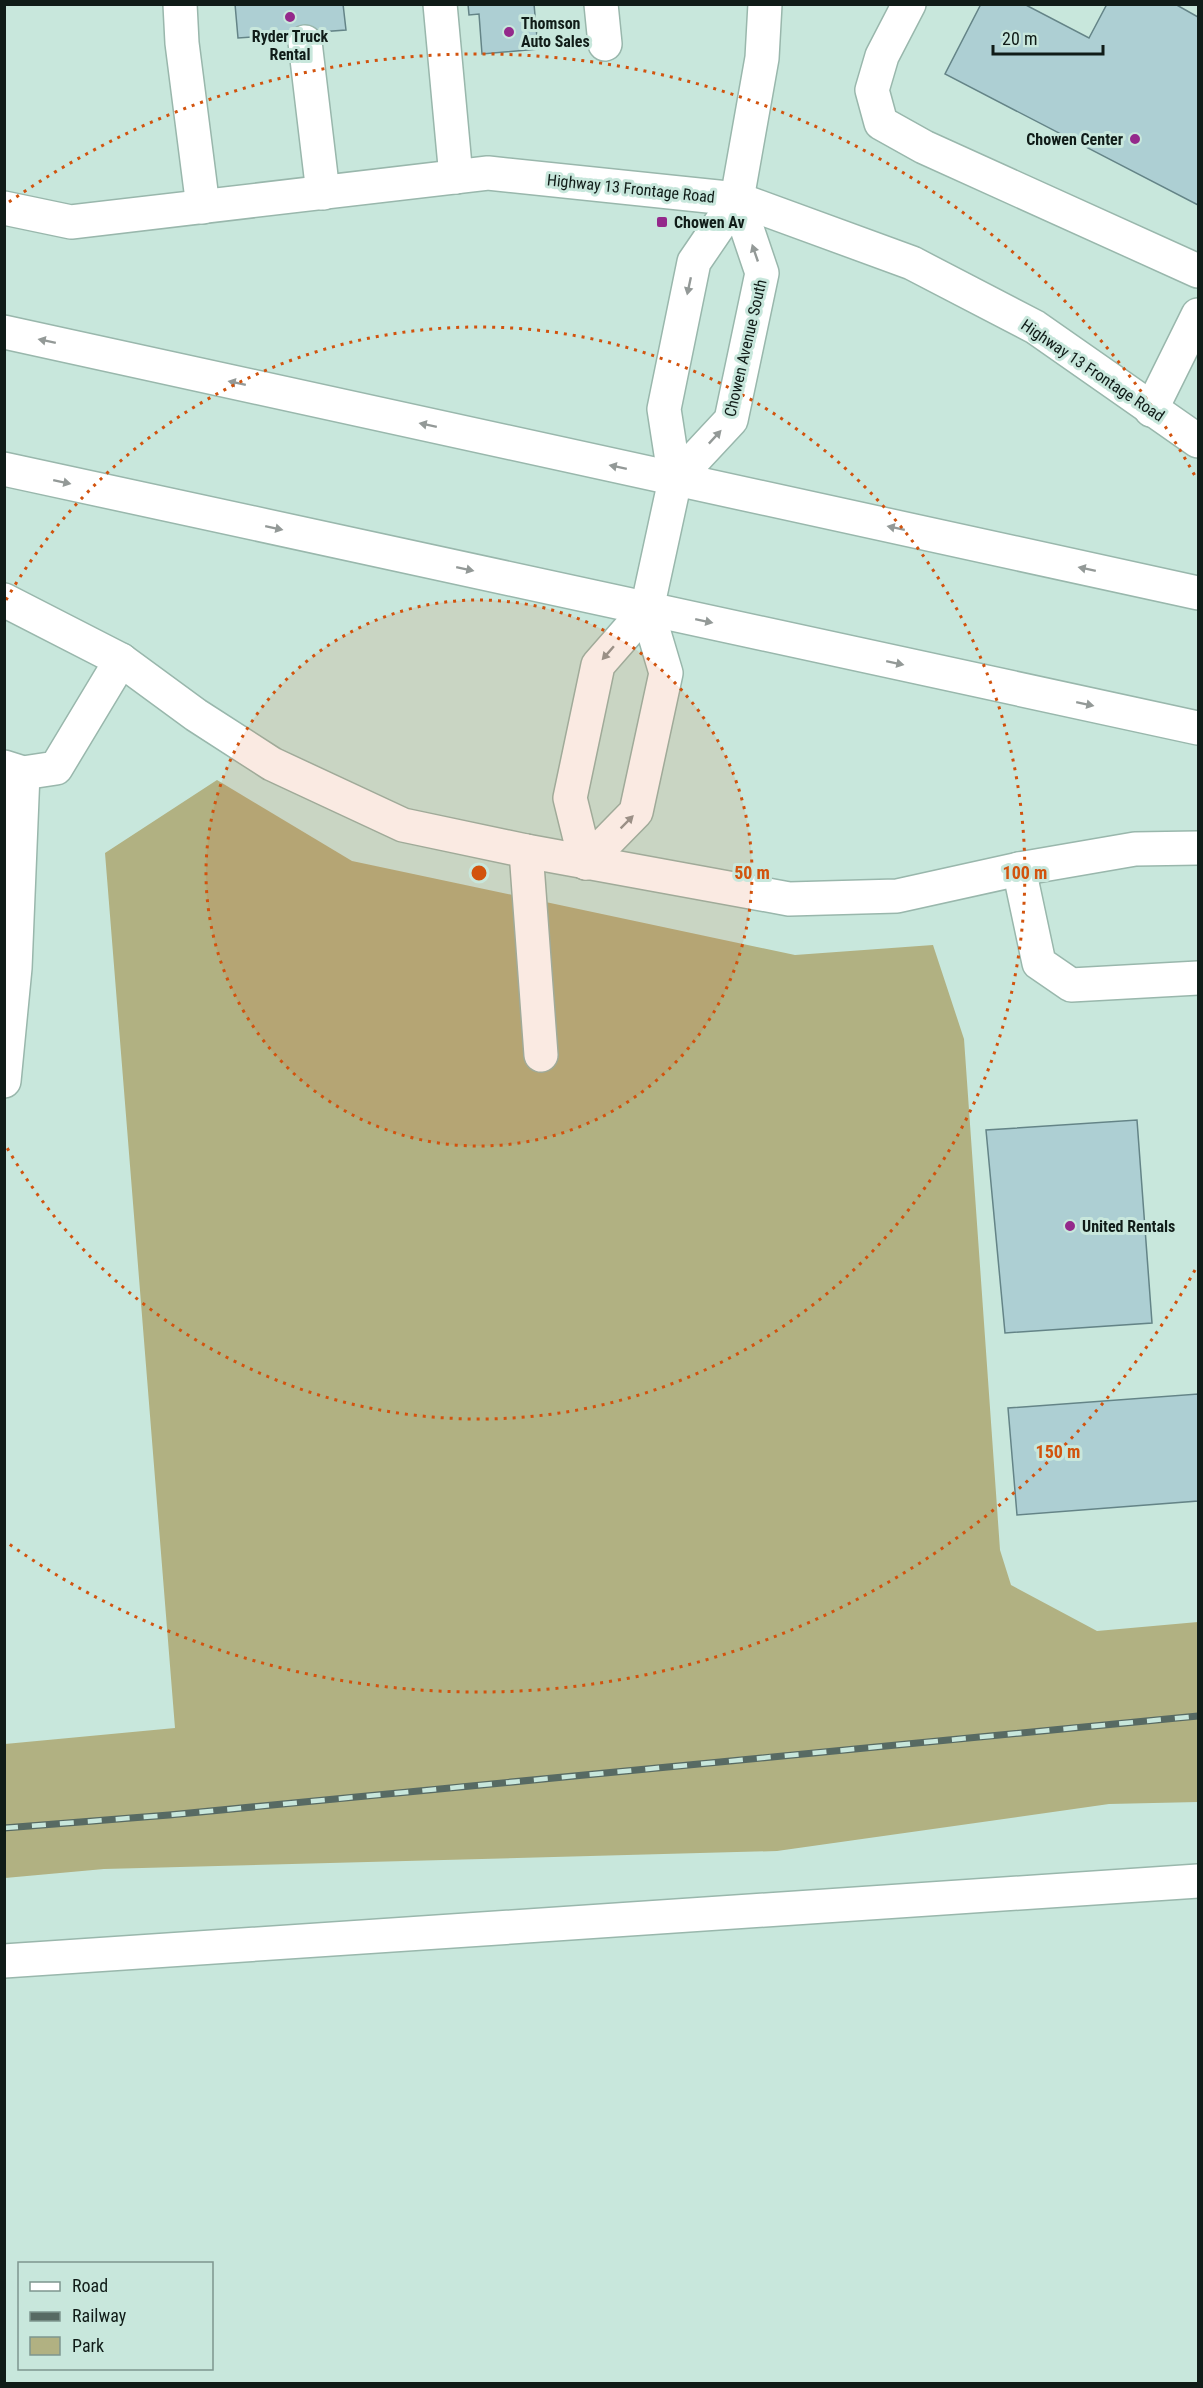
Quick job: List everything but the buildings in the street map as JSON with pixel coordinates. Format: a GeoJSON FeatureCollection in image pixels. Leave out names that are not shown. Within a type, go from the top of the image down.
{"type":"FeatureCollection","features":[{"type":"Feature","properties":{"kind":"main road"},"geometry":{"type":"LineString","coordinates":[[180,4],[182,44],[203,207]]}},
{"type":"Feature","properties":{"kind":"main road"},"geometry":{"type":"LineString","coordinates":[[440,4],[456,177]]}},
{"type":"Feature","properties":{"kind":"main road"},"geometry":{"type":"LineString","coordinates":[[601,4],[605,44]]}},
{"type":"Feature","properties":{"kind":"main road","name":"Chowen Avenue South"},"geometry":{"type":"LineString","coordinates":[[586,863],[636,812],[666,673],[647,609],[675,480],[664,409],[694,262],[737,200],[762,58],[765,4]]}},
{"type":"Feature","properties":{"kind":"main road"},"geometry":{"type":"LineString","coordinates":[[909,4],[882,57],[872,90],[881,123],[924,147],[1198,271]]}},
{"type":"Feature","properties":{"kind":"main road"},"geometry":{"type":"LineString","coordinates":[[305,42],[323,193]]}},
{"type":"Feature","properties":{"kind":"main road","name":"Highway 13 Frontage Road"},"geometry":{"type":"LineString","coordinates":[[4,208],[72,222],[488,173],[737,200],[912,263],[1035,327],[1198,441]]}},
{"type":"Feature","properties":{"kind":"main road","name":"Chowen Avenue South"},"geometry":{"type":"LineString","coordinates":[[675,480],[731,420],[762,273],[737,200]]}},
{"type":"Feature","properties":{"kind":"main road"},"geometry":{"type":"LineString","coordinates":[[1151,410],[1198,315]]}},
{"type":"Feature","properties":{"kind":"main road"},"geometry":{"type":"LineString","coordinates":[[4,332],[1198,593]]}},
{"type":"Feature","properties":{"kind":"main road"},"geometry":{"type":"LineString","coordinates":[[4,469],[1198,728]]}},
{"type":"Feature","properties":{"kind":"main road"},"geometry":{"type":"LineString","coordinates":[[4,600],[121,660],[196,715],[282,768],[403,825],[526,851],[789,899],[897,896],[1019,869],[1135,849],[1198,848]]}},
{"type":"Feature","properties":{"kind":"main road","name":"Chowen Avenue South"},"geometry":{"type":"LineString","coordinates":[[586,863],[570,798],[598,664],[647,609]]}},
{"type":"Feature","properties":{"kind":"main road"},"geometry":{"type":"LineString","coordinates":[[4,1081],[15,968],[14,770],[56,768],[121,660]]}},
{"type":"Feature","properties":{"kind":"main road"},"geometry":{"type":"LineString","coordinates":[[526,851],[542,1055]]}},
{"type":"Feature","properties":{"kind":"main road"},"geometry":{"type":"LineString","coordinates":[[1019,869],[1039,963],[1071,985],[1198,978]]}},
{"type":"Feature","properties":{"kind":"main road"},"geometry":{"type":"LineString","coordinates":[[4,1960],[1198,1881]]}},
{"type":"Feature","properties":{"kind":"green space"},"geometry":{"type":"Polygon","coordinates":[[[217,780],[352,861],[795,955],[933,945],[964,1039],[1000,1550],[1011,1585],[1097,1631],[1198,1622],[1198,1802],[1109,1804],[777,1851],[104,1869],[5,1878],[5,1744],[175,1728],[105,853],[217,780]]]}},
{"type":"Feature","properties":{"kind":"railway"},"geometry":{"type":"LineString","coordinates":[[4,1828],[169,1815],[1198,1716]]}},
{"type":"Feature","properties":{"kind":"place","name":"Ryder Truck Rental"},"geometry":{"type":"Point","coordinates":[290,17]}},
{"type":"Feature","properties":{"kind":"place","name":"Thomson Auto Sales"},"geometry":{"type":"Point","coordinates":[509,32]}},
{"type":"Feature","properties":{"kind":"place","name":"Chowen Center"},"geometry":{"type":"Point","coordinates":[1135,139]}},
{"type":"Feature","properties":{"kind":"place","name":"Chowen Av"},"geometry":{"type":"Point","coordinates":[662,222]}},
{"type":"Feature","properties":{"kind":"place","name":"United Rentals"},"geometry":{"type":"Point","coordinates":[1070,1226]}}]}
